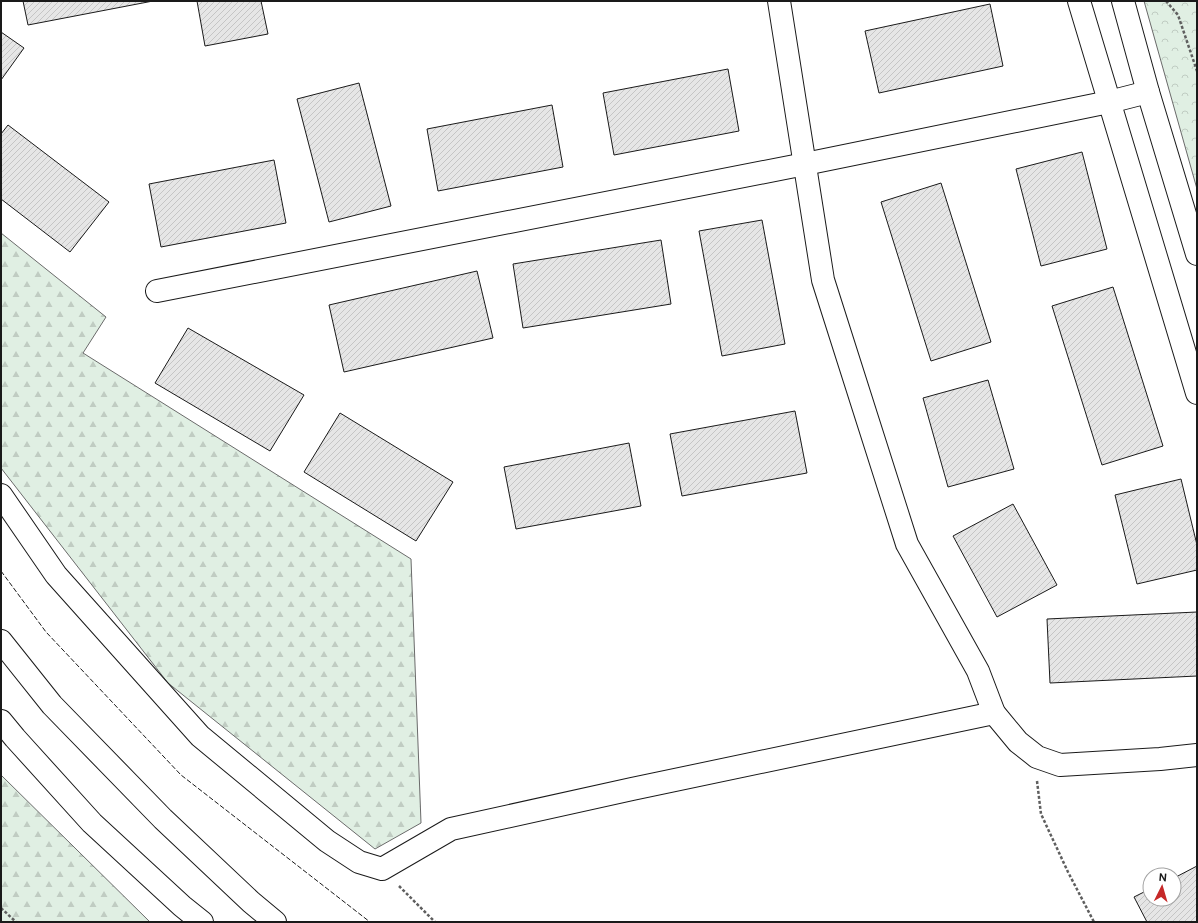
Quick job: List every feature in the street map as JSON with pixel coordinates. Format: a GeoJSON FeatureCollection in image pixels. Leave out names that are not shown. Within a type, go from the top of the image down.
{"type":"FeatureCollection","features":[{"type":"Feature","properties":{"kind":"main road"},"geometry":{"type":"LineString","coordinates":[[779,1],[823,280],[908,544],[978,671],[994,713],[1018,742],[1037,757],[1060,765],[1160,759],[1197,755]]}},
{"type":"Feature","properties":{"kind":"main road"},"geometry":{"type":"LineString","coordinates":[[1078,1],[1197,393]]}},
{"type":"Feature","properties":{"kind":"main road"},"geometry":{"type":"LineString","coordinates":[[1123,1],[1148,92],[1197,254]]}},
{"type":"Feature","properties":{"kind":"main road"},"geometry":{"type":"LineString","coordinates":[[157,291],[805,164],[1109,102],[1148,92]]}},
{"type":"Feature","properties":{"kind":"main road"},"geometry":{"type":"LineString","coordinates":[[1,495],[56,575],[200,736],[327,841],[359,862],[382,869],[451,828],[624,790],[994,713]]}},
{"type":"Feature","properties":{"kind":"main road"},"geometry":{"type":"LineString","coordinates":[[1,641],[52,705],[163,819],[251,902],[275,922]]}},
{"type":"Feature","properties":{"kind":"main road"},"geometry":{"type":"LineString","coordinates":[[1,721],[14,738],[92,823],[182,906],[202,922]]}},
{"type":"Feature","properties":{"kind":"main road"},"geometry":{"type":"LineString","coordinates":[[160,886],[185,922]]}},
{"type":"Feature","properties":{"kind":"main road"},"geometry":{"type":"LineString","coordinates":[[251,902],[287,922]]}},
{"type":"Feature","properties":{"kind":"path"},"geometry":{"type":"LineString","coordinates":[[1166,1],[1178,15],[1197,71]]}},
{"type":"Feature","properties":{"kind":"path"},"geometry":{"type":"LineString","coordinates":[[1037,757],[1036,773],[1041,814],[1068,872],[1094,922]]}},
{"type":"Feature","properties":{"kind":"path"},"geometry":{"type":"LineString","coordinates":[[382,869],[435,922]]}},
{"type":"Feature","properties":{"kind":"path"},"geometry":{"type":"LineString","coordinates":[[1,908],[16,922]]}},
{"type":"Feature","properties":{"kind":"green space"},"geometry":{"type":"Polygon","coordinates":[[[1144,1],[1197,1],[1197,189],[1144,1]]]}},
{"type":"Feature","properties":{"kind":"green space"},"geometry":{"type":"Polygon","coordinates":[[[1,233],[106,317],[83,353],[411,559],[421,823],[375,849],[168,683],[1,468],[1,233]]]}},
{"type":"Feature","properties":{"kind":"green space"},"geometry":{"type":"Polygon","coordinates":[[[1,775],[150,922],[1,922],[1,775]]]}},
{"type":"Feature","properties":{"kind":"building"},"geometry":{"type":"Polygon","coordinates":[[[23,1],[153,1],[28,25],[23,1]]]}},
{"type":"Feature","properties":{"kind":"building"},"geometry":{"type":"Polygon","coordinates":[[[197,1],[261,1],[268,34],[205,46],[197,1]]]}},
{"type":"Feature","properties":{"kind":"building"},"geometry":{"type":"Polygon","coordinates":[[[990,4],[1003,66],[879,93],[865,31],[990,4]]]}},
{"type":"Feature","properties":{"kind":"building"},"geometry":{"type":"Polygon","coordinates":[[[1,32],[24,48],[1,80],[1,32]]]}},
{"type":"Feature","properties":{"kind":"building"},"geometry":{"type":"Polygon","coordinates":[[[728,69],[739,131],[614,155],[603,93],[728,69]]]}},
{"type":"Feature","properties":{"kind":"building"},"geometry":{"type":"Polygon","coordinates":[[[359,83],[391,206],[329,222],[297,99],[359,83]]]}},
{"type":"Feature","properties":{"kind":"building"},"geometry":{"type":"Polygon","coordinates":[[[552,105],[563,167],[438,191],[427,129],[552,105]]]}},
{"type":"Feature","properties":{"kind":"building"},"geometry":{"type":"Polygon","coordinates":[[[8,125],[109,202],[70,252],[1,199],[1,134],[8,125]]]}},
{"type":"Feature","properties":{"kind":"building"},"geometry":{"type":"Polygon","coordinates":[[[1082,152],[1107,249],[1041,266],[1016,169],[1082,152]]]}},
{"type":"Feature","properties":{"kind":"building"},"geometry":{"type":"Polygon","coordinates":[[[274,160],[286,223],[161,247],[149,184],[274,160]]]}},
{"type":"Feature","properties":{"kind":"building"},"geometry":{"type":"Polygon","coordinates":[[[941,183],[991,342],[931,361],[881,202],[941,183]]]}},
{"type":"Feature","properties":{"kind":"building"},"geometry":{"type":"Polygon","coordinates":[[[762,220],[785,344],[722,356],[699,231],[762,220]]]}},
{"type":"Feature","properties":{"kind":"building"},"geometry":{"type":"Polygon","coordinates":[[[661,240],[671,304],[523,328],[513,264],[661,240]]]}},
{"type":"Feature","properties":{"kind":"building"},"geometry":{"type":"Polygon","coordinates":[[[477,271],[493,338],[344,372],[329,305],[477,271]]]}},
{"type":"Feature","properties":{"kind":"building"},"geometry":{"type":"Polygon","coordinates":[[[1113,287],[1163,446],[1102,465],[1052,306],[1113,287]]]}},
{"type":"Feature","properties":{"kind":"building"},"geometry":{"type":"Polygon","coordinates":[[[188,328],[304,395],[270,451],[155,383],[188,328]]]}},
{"type":"Feature","properties":{"kind":"building"},"geometry":{"type":"Polygon","coordinates":[[[988,380],[1014,469],[948,487],[923,398],[988,380]]]}},
{"type":"Feature","properties":{"kind":"building"},"geometry":{"type":"Polygon","coordinates":[[[795,411],[807,473],[682,496],[670,434],[795,411]]]}},
{"type":"Feature","properties":{"kind":"building"},"geometry":{"type":"Polygon","coordinates":[[[340,413],[453,482],[416,541],[304,472],[340,413]]]}},
{"type":"Feature","properties":{"kind":"building"},"geometry":{"type":"Polygon","coordinates":[[[629,443],[641,506],[516,529],[504,467],[629,443]]]}},
{"type":"Feature","properties":{"kind":"building"},"geometry":{"type":"Polygon","coordinates":[[[1181,479],[1197,545],[1197,570],[1137,584],[1115,495],[1181,479]]]}},
{"type":"Feature","properties":{"kind":"building"},"geometry":{"type":"Polygon","coordinates":[[[1013,504],[1057,585],[997,617],[953,536],[1013,504]]]}},
{"type":"Feature","properties":{"kind":"building"},"geometry":{"type":"Polygon","coordinates":[[[1197,612],[1197,676],[1050,683],[1047,619],[1197,612]]]}},
{"type":"Feature","properties":{"kind":"building"},"geometry":{"type":"Polygon","coordinates":[[[1197,866],[1197,922],[1147,922],[1134,897],[1142,893],[1142,907],[1182,907],[1182,874],[1197,866]]]}},
{"type":"Feature","properties":{"kind":"fence"},"geometry":{"type":"LineString","coordinates":[[1,571],[46,632],[181,775],[370,922]]}}]}
